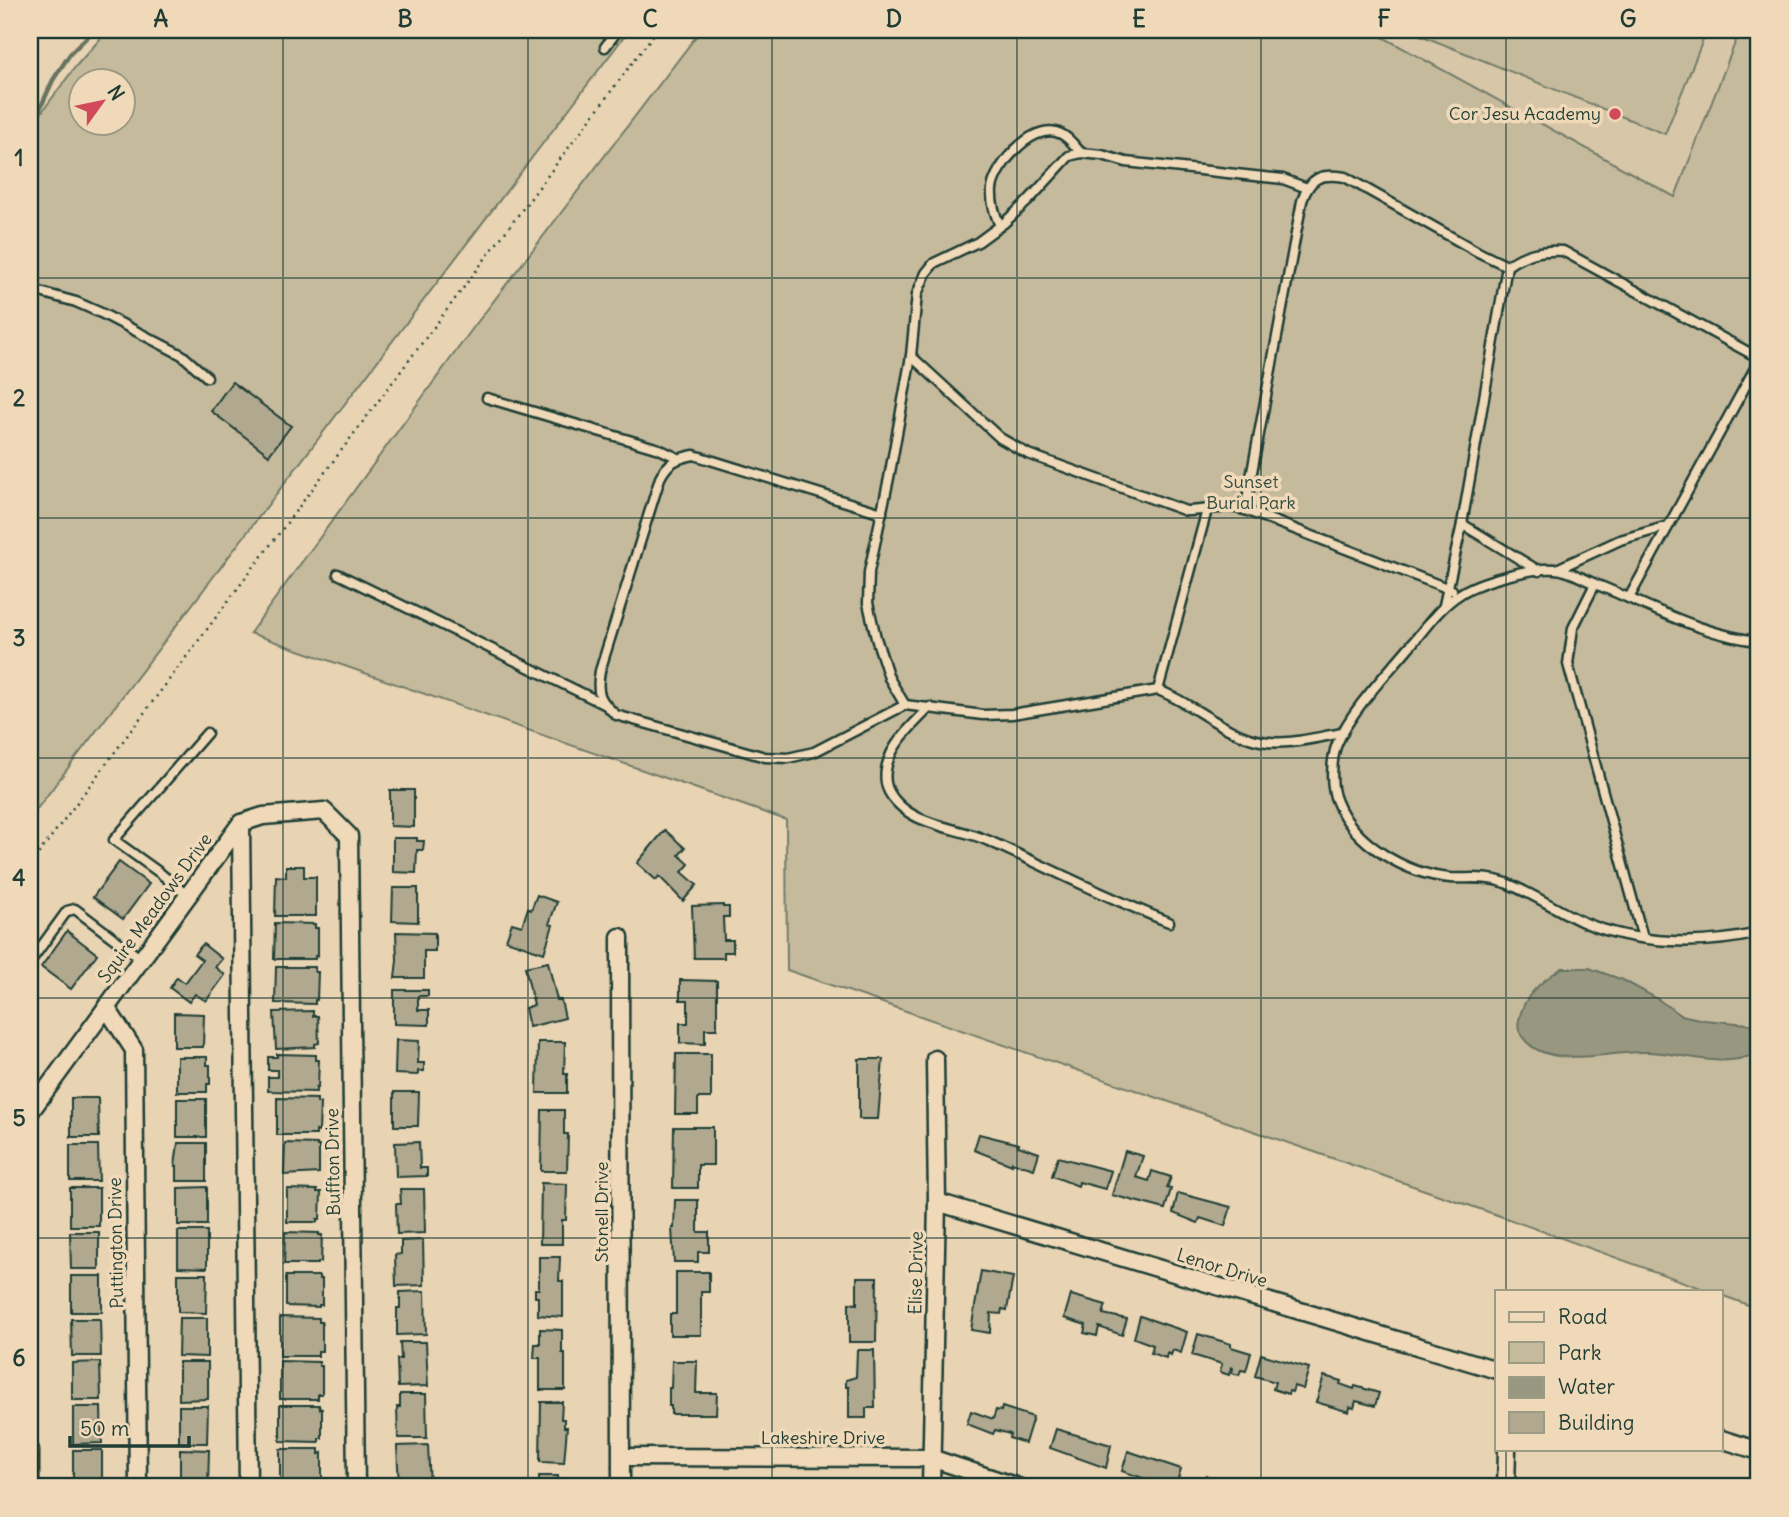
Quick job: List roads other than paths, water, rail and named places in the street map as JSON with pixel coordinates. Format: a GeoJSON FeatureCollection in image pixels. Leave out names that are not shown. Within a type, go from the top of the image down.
{"type":"FeatureCollection","features":[{"type":"Feature","properties":{"kind":"street","name":"Buffton Drive"},"geometry":{"type":"LineString","coordinates":[[241,823],[262,816],[324,811],[349,836],[356,1487]]}},
{"type":"Feature","properties":{"kind":"street","name":"Squire Meadows Drive"},"geometry":{"type":"LineString","coordinates":[[30,1112],[241,823]]}},
{"type":"Feature","properties":{"kind":"street"},"geometry":{"type":"LineString","coordinates":[[241,823],[248,1487]]}},
{"type":"Feature","properties":{"kind":"street","name":"Stonell Drive"},"geometry":{"type":"LineString","coordinates":[[620,937],[621,1487]]}},
{"type":"Feature","properties":{"kind":"street","name":"Puttington Drive"},"geometry":{"type":"LineString","coordinates":[[106,1007],[134,1050],[138,1487]]}},
{"type":"Feature","properties":{"kind":"street","name":"Elise Drive"},"geometry":{"type":"LineString","coordinates":[[930,1487],[937,1202],[935,1059]]}},
{"type":"Feature","properties":{"kind":"street","name":"Lenor Drive"},"geometry":{"type":"LineString","coordinates":[[937,1202],[1495,1369]]}},
{"type":"Feature","properties":{"kind":"street"},"geometry":{"type":"LineString","coordinates":[[1722,1438],[1759,1451]]}},
{"type":"Feature","properties":{"kind":"street"},"geometry":{"type":"LineString","coordinates":[[30,1450],[30,1487]]}},
{"type":"Feature","properties":{"kind":"street"},"geometry":{"type":"LineString","coordinates":[[1506,1487],[1507,1450]]}},
{"type":"Feature","properties":{"kind":"street","name":"Lakeshire Drive"},"geometry":{"type":"LineString","coordinates":[[622,1457],[932,1458],[1018,1487]]}},
{"type":"Feature","properties":{"kind":"lane"},"geometry":{"type":"LineString","coordinates":[[605,47],[618,30]]}},
{"type":"Feature","properties":{"kind":"lane"},"geometry":{"type":"LineString","coordinates":[[1000,226],[992,204],[992,188],[1006,159],[1030,138],[1042,132],[1054,131],[1066,137],[1080,153]]}},
{"type":"Feature","properties":{"kind":"lane"},"geometry":{"type":"LineString","coordinates":[[905,705],[889,678],[876,638],[868,603],[869,572],[911,356],[917,294],[926,273],[934,263],[978,242],[1000,226],[1028,201],[1069,156],[1080,153],[1102,155],[1126,162],[1283,179],[1307,188]]}},
{"type":"Feature","properties":{"kind":"lane"},"geometry":{"type":"LineString","coordinates":[[1245,510],[1302,201],[1307,188],[1318,177],[1329,174],[1345,177],[1507,266]]}},
{"type":"Feature","properties":{"kind":"lane"},"geometry":{"type":"LineString","coordinates":[[1444,605],[1462,524],[1507,266],[1521,256],[1544,250],[1563,251],[1759,359],[1629,598]]}},
{"type":"Feature","properties":{"kind":"lane"},"geometry":{"type":"LineString","coordinates":[[31,290],[76,302],[101,313],[182,355],[207,377]]}},
{"type":"Feature","properties":{"kind":"lane"},"geometry":{"type":"LineString","coordinates":[[911,356],[1000,438],[1028,454],[1186,511],[1231,506],[1245,510],[1448,589],[1462,592]]}},
{"type":"Feature","properties":{"kind":"lane"},"geometry":{"type":"LineString","coordinates":[[487,398],[659,449],[678,458]]}},
{"type":"Feature","properties":{"kind":"lane"},"geometry":{"type":"LineString","coordinates":[[604,704],[597,688],[600,671],[666,466],[678,458],[694,456],[882,513]]}},
{"type":"Feature","properties":{"kind":"lane"},"geometry":{"type":"LineString","coordinates":[[1158,690],[1208,510]]}},
{"type":"Feature","properties":{"kind":"lane"},"geometry":{"type":"LineString","coordinates":[[1462,524],[1539,571]]}},
{"type":"Feature","properties":{"kind":"lane"},"geometry":{"type":"LineString","coordinates":[[1668,526],[1620,540],[1557,569],[1513,574],[1488,581],[1462,592],[1444,605],[1375,688],[1343,733],[1336,746],[1332,774],[1336,800],[1347,820],[1362,836],[1384,854],[1407,867],[1431,875],[1485,878],[1502,882],[1583,922],[1618,934],[1693,941],[1759,933]]}},
{"type":"Feature","properties":{"kind":"lane"},"geometry":{"type":"LineString","coordinates":[[1557,569],[1725,634],[1759,640]]}},
{"type":"Feature","properties":{"kind":"lane"},"geometry":{"type":"LineString","coordinates":[[338,574],[604,704],[616,715],[765,757],[788,758],[814,752],[905,705],[983,715],[1012,714],[1158,690],[1173,695],[1240,734],[1260,741],[1280,743],[1343,733]]}},
{"type":"Feature","properties":{"kind":"lane"},"geometry":{"type":"LineString","coordinates":[[1595,584],[1573,628],[1568,664],[1643,938]]}},
{"type":"Feature","properties":{"kind":"lane"},"geometry":{"type":"LineString","coordinates":[[930,707],[904,734],[894,749],[886,784],[900,805],[914,816],[987,840],[1115,901],[1169,922]]}},
{"type":"Feature","properties":{"kind":"lane"},"geometry":{"type":"LineString","coordinates":[[188,896],[114,840],[207,733]]}},
{"type":"Feature","properties":{"kind":"lane"},"geometry":{"type":"LineString","coordinates":[[30,962],[67,911],[75,909],[141,959]]}},
{"type":"Feature","properties":{"kind":"lane"},"geometry":{"type":"LineString","coordinates":[[30,1079],[45,1091]]}},
{"type":"Feature","properties":{"kind":"water"},"geometry":{"type":"Polygon","coordinates":[[[1562,968],[1589,968],[1623,980],[1681,1015],[1759,1025],[1759,1053],[1744,1058],[1716,1060],[1648,1052],[1565,1057],[1535,1049],[1519,1030],[1521,1011],[1535,989],[1562,968]]]}},
{"type":"Feature","properties":{"kind":"waterway"},"geometry":{"type":"LineString","coordinates":[[30,131],[53,80],[70,54],[94,30]]}},
{"type":"Feature","properties":{"kind":"place","name":"Cor Jesu Academy"},"geometry":{"type":"Point","coordinates":[1615,114]}},
{"type":"Feature","properties":{"kind":"park label","name":"Sunset Burial Park"},"geometry":{"type":"Point","coordinates":[1251,492]}}]}
